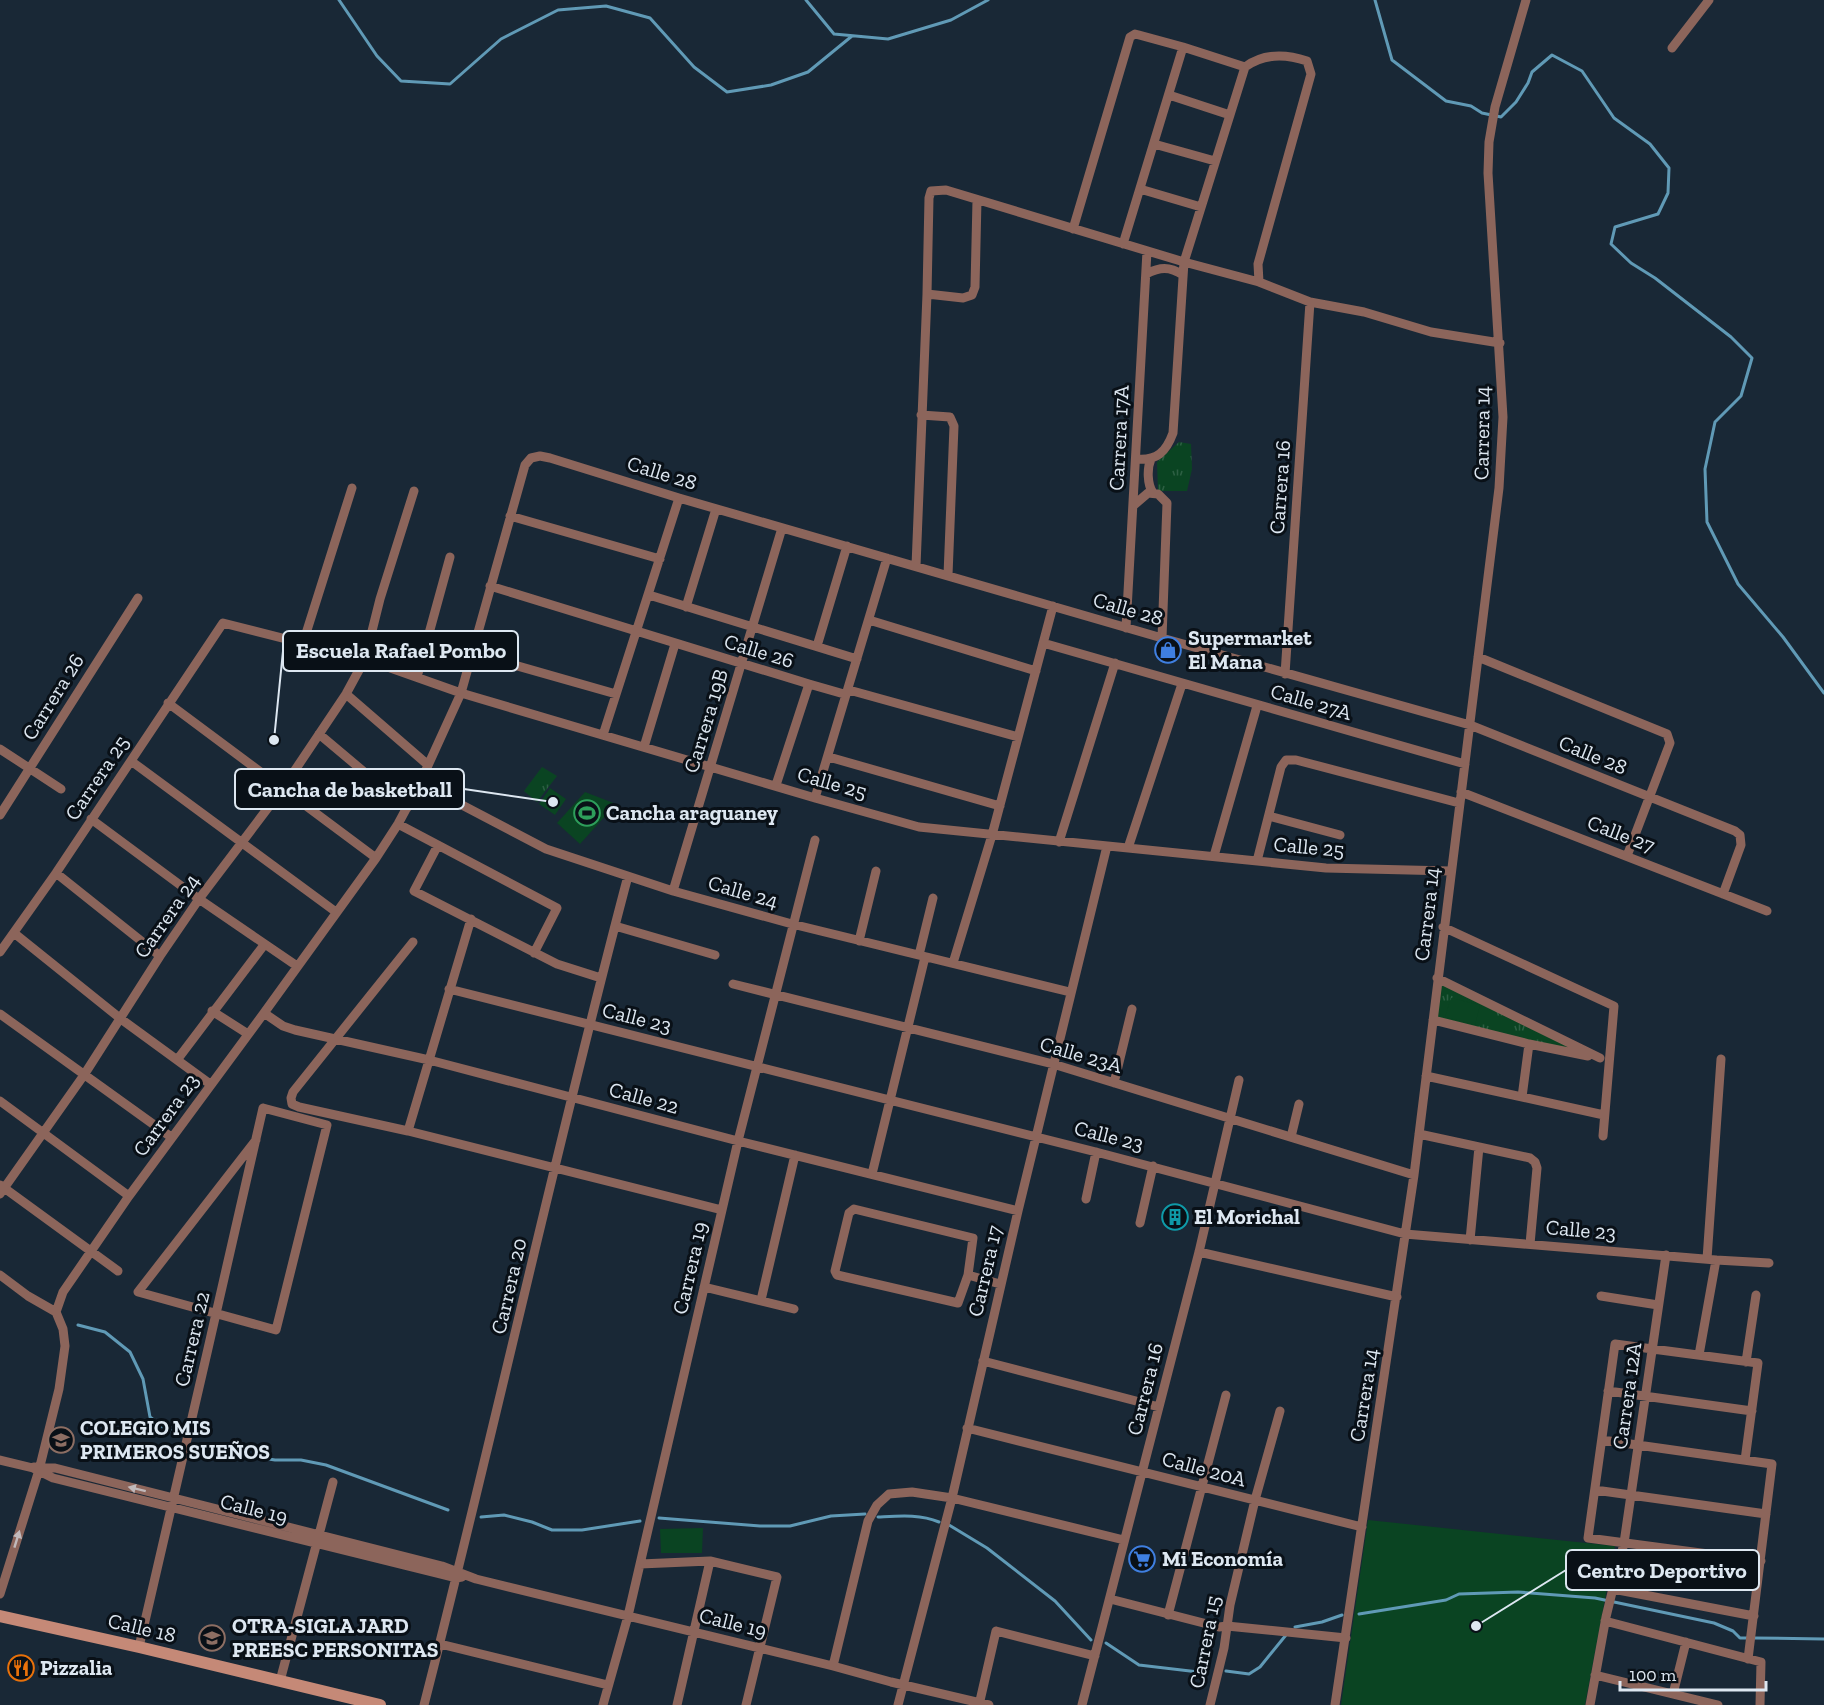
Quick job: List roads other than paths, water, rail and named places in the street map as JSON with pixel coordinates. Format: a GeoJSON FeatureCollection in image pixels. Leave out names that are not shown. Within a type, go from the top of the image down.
{"type":"FeatureCollection","features":[{"type":"Feature","properties":{"kind":"street","name":"Carrera 14"},"geometry":{"type":"LineString","coordinates":[[1335,1705],[1414,1175],[1498,488],[1503,417],[1488,173],[1491,124],[1526,0]]}},
{"type":"Feature","properties":{"kind":"street"},"geometry":{"type":"LineString","coordinates":[[1672,48],[1709,0]]}},
{"type":"Feature","properties":{"kind":"street"},"geometry":{"type":"LineString","coordinates":[[1073,229],[1130,37],[1135,34],[1245,67]]}},
{"type":"Feature","properties":{"kind":"street"},"geometry":{"type":"LineString","coordinates":[[1123,244],[1183,47]]}},
{"type":"Feature","properties":{"kind":"street"},"geometry":{"type":"LineString","coordinates":[[1136,459],[1151,459],[1164,451],[1173,433],[1184,262],[1245,67],[1254,60],[1266,57],[1292,56],[1307,61],[1311,74],[1258,264],[1259,282]]}},
{"type":"Feature","properties":{"kind":"street"},"geometry":{"type":"LineString","coordinates":[[1169,95],[1230,115]]}},
{"type":"Feature","properties":{"kind":"street"},"geometry":{"type":"LineString","coordinates":[[1154,144],[1215,161]]}},
{"type":"Feature","properties":{"kind":"street"},"geometry":{"type":"LineString","coordinates":[[1140,189],[1201,207]]}},
{"type":"Feature","properties":{"kind":"street"},"geometry":{"type":"LineString","coordinates":[[916,566],[927,294],[928,198],[931,191],[946,190],[1184,262],[1259,282],[1310,302],[1364,312],[1431,332],[1500,343]]}},
{"type":"Feature","properties":{"kind":"street"},"geometry":{"type":"LineString","coordinates":[[927,294],[963,298],[972,296],[975,287],[977,200]]}},
{"type":"Feature","properties":{"kind":"street","name":"Carrera 17A"},"geometry":{"type":"LineString","coordinates":[[1126,628],[1147,251]]}},
{"type":"Feature","properties":{"kind":"street"},"geometry":{"type":"LineString","coordinates":[[1146,274],[1155,269],[1168,268],[1183,275]]}},
{"type":"Feature","properties":{"kind":"street","name":"Carrera 16"},"geometry":{"type":"LineString","coordinates":[[1285,674],[1310,302]]}},
{"type":"Feature","properties":{"kind":"street"},"geometry":{"type":"LineString","coordinates":[[921,415],[950,417],[954,426],[948,575]]}},
{"type":"Feature","properties":{"kind":"street","name":"Calle 28"},"geometry":{"type":"LineString","coordinates":[[510,516],[525,465],[531,458],[540,456],[550,458],[679,498],[1126,628],[1470,725],[1735,831],[1740,835],[1741,845],[1723,894]]}},
{"type":"Feature","properties":{"kind":"street"},"geometry":{"type":"LineString","coordinates":[[1151,459],[1149,484],[1153,493],[1167,503],[1168,510],[1162,638]]}},
{"type":"Feature","properties":{"kind":"street"},"geometry":{"type":"LineString","coordinates":[[303,643],[352,488]]}},
{"type":"Feature","properties":{"kind":"street","name":"Carrera 24"},"geometry":{"type":"LineString","coordinates":[[1,1189],[84,1075],[199,899],[283,788],[346,694],[365,659],[380,599],[414,491]]}},
{"type":"Feature","properties":{"kind":"street"},"geometry":{"type":"LineString","coordinates":[[1134,505],[1145,495],[1153,493]]}},
{"type":"Feature","properties":{"kind":"street"},"geometry":{"type":"LineString","coordinates":[[603,735],[679,498]]}},
{"type":"Feature","properties":{"kind":"street"},"geometry":{"type":"LineString","coordinates":[[686,607],[716,508]]}},
{"type":"Feature","properties":{"kind":"street"},"geometry":{"type":"LineString","coordinates":[[461,693],[510,516],[660,559]]}},
{"type":"Feature","properties":{"kind":"street","name":"Carrera 19B"},"geometry":{"type":"LineString","coordinates":[[674,891],[782,528]]}},
{"type":"Feature","properties":{"kind":"street"},"geometry":{"type":"LineString","coordinates":[[817,646],[847,546]]}},
{"type":"Feature","properties":{"kind":"street"},"geometry":{"type":"LineString","coordinates":[[417,677],[450,557]]}},
{"type":"Feature","properties":{"kind":"street"},"geometry":{"type":"LineString","coordinates":[[815,798],[887,558]]}},
{"type":"Feature","properties":{"kind":"street","name":"Calle 26"},"geometry":{"type":"LineString","coordinates":[[490,586],[808,684],[844,694],[849,690],[1018,737]]}},
{"type":"Feature","properties":{"kind":"street"},"geometry":{"type":"LineString","coordinates":[[649,596],[856,659]]}},
{"type":"Feature","properties":{"kind":"street","name":"Carrera 26"},"geometry":{"type":"LineString","coordinates":[[0,815],[138,598]]}},
{"type":"Feature","properties":{"kind":"street"},"geometry":{"type":"LineString","coordinates":[[953,963],[992,835],[1053,606]]}},
{"type":"Feature","properties":{"kind":"street"},"geometry":{"type":"LineString","coordinates":[[869,620],[1036,671]]}},
{"type":"Feature","properties":{"kind":"street","name":"Calle 25"},"geometry":{"type":"LineString","coordinates":[[223,623],[365,659],[461,693],[920,827],[1326,868],[1450,871]]}},
{"type":"Feature","properties":{"kind":"street","name":"Carrera 25"},"geometry":{"type":"LineString","coordinates":[[0,952],[56,873],[223,623]]}},
{"type":"Feature","properties":{"kind":"street","name":"Calle 27A"},"geometry":{"type":"LineString","coordinates":[[1043,643],[1465,764]]}},
{"type":"Feature","properties":{"kind":"street"},"geometry":{"type":"LineString","coordinates":[[644,747],[675,644]]}},
{"type":"Feature","properties":{"kind":"street"},"geometry":{"type":"LineString","coordinates":[[472,652],[616,694]]}},
{"type":"Feature","properties":{"kind":"street"},"geometry":{"type":"LineString","coordinates":[[1478,657],[1667,734],[1670,738],[1627,856]]}},
{"type":"Feature","properties":{"kind":"street"},"geometry":{"type":"LineString","coordinates":[[1059,842],[1115,663]]}},
{"type":"Feature","properties":{"kind":"street"},"geometry":{"type":"LineString","coordinates":[[776,785],[808,684]]}},
{"type":"Feature","properties":{"kind":"street"},"geometry":{"type":"LineString","coordinates":[[1128,848],[1182,684]]}},
{"type":"Feature","properties":{"kind":"street","name":"Carrera 23"},"geometry":{"type":"LineString","coordinates":[[56,1312],[63,1292],[129,1196],[376,858],[420,783],[461,693]]}},
{"type":"Feature","properties":{"kind":"street"},"geometry":{"type":"LineString","coordinates":[[346,694],[428,765]]}},
{"type":"Feature","properties":{"kind":"street"},"geometry":{"type":"LineString","coordinates":[[168,703],[376,858]]}},
{"type":"Feature","properties":{"kind":"street"},"geometry":{"type":"LineString","coordinates":[[1214,856],[1257,706]]}},
{"type":"Feature","properties":{"kind":"street"},"geometry":{"type":"LineString","coordinates":[[319,734],[407,808]]}},
{"type":"Feature","properties":{"kind":"street"},"geometry":{"type":"LineString","coordinates":[[0,749],[61,789]]}},
{"type":"Feature","properties":{"kind":"street"},"geometry":{"type":"LineString","coordinates":[[829,757],[999,806]]}},
{"type":"Feature","properties":{"kind":"street"},"geometry":{"type":"LineString","coordinates":[[1257,861],[1281,767],[1286,760],[1296,760],[1459,803]]}},
{"type":"Feature","properties":{"kind":"street"},"geometry":{"type":"LineString","coordinates":[[131,761],[336,912]]}},
{"type":"Feature","properties":{"kind":"street","name":"Calle 24"},"geometry":{"type":"LineString","coordinates":[[420,783],[546,849],[674,891],[792,924],[1070,992]]}},
{"type":"Feature","properties":{"kind":"street","name":"Calle 27"},"geometry":{"type":"LineString","coordinates":[[1461,792],[1767,911]]}},
{"type":"Feature","properties":{"kind":"street"},"geometry":{"type":"LineString","coordinates":[[1269,816],[1340,835]]}},
{"type":"Feature","properties":{"kind":"street"},"geometry":{"type":"LineString","coordinates":[[91,819],[199,899],[297,966]]}},
{"type":"Feature","properties":{"kind":"street"},"geometry":{"type":"LineString","coordinates":[[398,824],[557,908],[534,952]]}},
{"type":"Feature","properties":{"kind":"street","name":"Carrera 19"},"geometry":{"type":"LineString","coordinates":[[603,1705],[628,1616],[756,1066],[815,840]]}},
{"type":"Feature","properties":{"kind":"street"},"geometry":{"type":"LineString","coordinates":[[438,845],[414,891],[557,964],[601,978]]}},
{"type":"Feature","properties":{"kind":"street","name":"Carrera 17"},"geometry":{"type":"LineString","coordinates":[[898,1705],[952,1498],[1000,1284],[1107,846]]}},
{"type":"Feature","properties":{"kind":"street"},"geometry":{"type":"LineString","coordinates":[[859,941],[876,871]]}},
{"type":"Feature","properties":{"kind":"street"},"geometry":{"type":"LineString","coordinates":[[56,873],[160,956]]}},
{"type":"Feature","properties":{"kind":"street","name":"Carrera 20"},"geometry":{"type":"LineString","coordinates":[[424,1705],[458,1574],[601,978],[628,876]]}},
{"type":"Feature","properties":{"kind":"street"},"geometry":{"type":"LineString","coordinates":[[872,1174],[907,1029],[933,898]]}},
{"type":"Feature","properties":{"kind":"street"},"geometry":{"type":"LineString","coordinates":[[408,1131],[471,919]]}},
{"type":"Feature","properties":{"kind":"street"},"geometry":{"type":"LineString","coordinates":[[615,926],[714,955]]}},
{"type":"Feature","properties":{"kind":"street"},"geometry":{"type":"LineString","coordinates":[[1443,927],[1614,1006],[1605,1059],[1603,1136]]}},
{"type":"Feature","properties":{"kind":"street"},"geometry":{"type":"LineString","coordinates":[[14,933],[121,1019],[210,1084]]}},
{"type":"Feature","properties":{"kind":"street"},"geometry":{"type":"LineString","coordinates":[[413,942],[293,1092],[292,1104],[722,1210]]}},
{"type":"Feature","properties":{"kind":"street"},"geometry":{"type":"LineString","coordinates":[[177,1060],[214,1008],[264,945]]}},
{"type":"Feature","properties":{"kind":"street"},"geometry":{"type":"LineString","coordinates":[[1437,978],[1605,1059]]}},
{"type":"Feature","properties":{"kind":"street","name":"Calle 23A"},"geometry":{"type":"LineString","coordinates":[[733,984],[1053,1064],[1414,1175]]}},
{"type":"Feature","properties":{"kind":"street","name":"Calle 23"},"geometry":{"type":"LineString","coordinates":[[449,989],[1036,1136],[1406,1234],[1768,1263]]}},
{"type":"Feature","properties":{"kind":"street"},"geometry":{"type":"LineString","coordinates":[[214,1008],[248,1034]]}},
{"type":"Feature","properties":{"kind":"street"},"geometry":{"type":"LineString","coordinates":[[1114,1083],[1132,1009]]}},
{"type":"Feature","properties":{"kind":"street","name":"Calle 22"},"geometry":{"type":"LineString","coordinates":[[264,1013],[283,1026],[429,1060],[738,1142],[1018,1211]]}},
{"type":"Feature","properties":{"kind":"street"},"geometry":{"type":"LineString","coordinates":[[0,1014],[171,1137]]}},
{"type":"Feature","properties":{"kind":"street"},"geometry":{"type":"LineString","coordinates":[[1432,1020],[1529,1044],[1605,1059]]}},
{"type":"Feature","properties":{"kind":"street"},"geometry":{"type":"LineString","coordinates":[[1522,1097],[1529,1044]]}},
{"type":"Feature","properties":{"kind":"street"},"geometry":{"type":"LineString","coordinates":[[1699,1355],[1711,1260],[1721,1059]]}},
{"type":"Feature","properties":{"kind":"street"},"geometry":{"type":"LineString","coordinates":[[1426,1076],[1604,1115]]}},
{"type":"Feature","properties":{"kind":"street","name":"Carrera 16"},"geometry":{"type":"LineString","coordinates":[[1082,1705],[1199,1252],[1239,1080]]}},
{"type":"Feature","properties":{"kind":"street"},"geometry":{"type":"LineString","coordinates":[[0,1101],[129,1196]]}},
{"type":"Feature","properties":{"kind":"street"},"geometry":{"type":"LineString","coordinates":[[1291,1137],[1299,1104]]}},
{"type":"Feature","properties":{"kind":"street","name":"Carrera 22"},"geometry":{"type":"LineString","coordinates":[[139,1647],[263,1108],[327,1125],[276,1330],[216,1313]]}},
{"type":"Feature","properties":{"kind":"street"},"geometry":{"type":"LineString","coordinates":[[1419,1134],[1530,1158],[1535,1162],[1537,1168],[1530,1244]]}},
{"type":"Feature","properties":{"kind":"street"},"geometry":{"type":"LineString","coordinates":[[216,1313],[138,1292],[256,1140]]}},
{"type":"Feature","properties":{"kind":"street"},"geometry":{"type":"LineString","coordinates":[[1470,1240],[1479,1147]]}},
{"type":"Feature","properties":{"kind":"street"},"geometry":{"type":"LineString","coordinates":[[1086,1199],[1096,1152]]}},
{"type":"Feature","properties":{"kind":"street"},"geometry":{"type":"LineString","coordinates":[[761,1300],[795,1155]]}},
{"type":"Feature","properties":{"kind":"street"},"geometry":{"type":"LineString","coordinates":[[1140,1223],[1153,1166]]}},
{"type":"Feature","properties":{"kind":"street"},"geometry":{"type":"LineString","coordinates":[[1,1189],[118,1270]]}},
{"type":"Feature","properties":{"kind":"street"},"geometry":{"type":"LineString","coordinates":[[858,1209],[973,1238],[968,1275],[958,1303],[839,1277],[835,1271],[849,1213],[858,1209]]}},
{"type":"Feature","properties":{"kind":"street"},"geometry":{"type":"LineString","coordinates":[[1199,1252],[1397,1297]]}},
{"type":"Feature","properties":{"kind":"street","name":"Carrera 12A"},"geometry":{"type":"LineString","coordinates":[[1590,1705],[1605,1619],[1624,1543],[1665,1255]]}},
{"type":"Feature","properties":{"kind":"street"},"geometry":{"type":"LineString","coordinates":[[0,1275],[28,1296],[56,1312],[63,1329],[65,1346],[59,1389],[0,1594]]}},
{"type":"Feature","properties":{"kind":"street"},"geometry":{"type":"LineString","coordinates":[[968,1275],[1000,1284]]}},
{"type":"Feature","properties":{"kind":"street"},"geometry":{"type":"LineString","coordinates":[[704,1287],[794,1310]]}},
{"type":"Feature","properties":{"kind":"street"},"geometry":{"type":"LineString","coordinates":[[1746,1362],[1756,1295]]}},
{"type":"Feature","properties":{"kind":"street"},"geometry":{"type":"LineString","coordinates":[[1601,1296],[1658,1305]]}},
{"type":"Feature","properties":{"kind":"street"},"geometry":{"type":"LineString","coordinates":[[1745,1460],[1758,1363],[1615,1344],[1588,1538],[1761,1561]]}},
{"type":"Feature","properties":{"kind":"street"},"geometry":{"type":"LineString","coordinates":[[983,1361],[1159,1407]]}},
{"type":"Feature","properties":{"kind":"street"},"geometry":{"type":"LineString","coordinates":[[1608,1391],[1752,1412]]}},
{"type":"Feature","properties":{"kind":"street"},"geometry":{"type":"LineString","coordinates":[[1168,1615],[1226,1395]]}},
{"type":"Feature","properties":{"kind":"street","name":"Carrera 15"},"geometry":{"type":"LineString","coordinates":[[1210,1705],[1230,1605],[1255,1500],[1280,1411]]}},
{"type":"Feature","properties":{"kind":"street","name":"Calle 20A"},"geometry":{"type":"LineString","coordinates":[[968,1428],[1362,1527]]}},
{"type":"Feature","properties":{"kind":"street"},"geometry":{"type":"LineString","coordinates":[[1602,1440],[1772,1464],[1748,1659]]}},
{"type":"Feature","properties":{"kind":"street","name":"Calle 19"},"geometry":{"type":"LineString","coordinates":[[0,1460],[37,1468],[53,1478],[173,1503],[982,1704]]}},
{"type":"Feature","properties":{"kind":"street"},"geometry":{"type":"LineString","coordinates":[[280,1681],[333,1482]]}},
{"type":"Feature","properties":{"kind":"street"},"geometry":{"type":"LineString","coordinates":[[1595,1490],[1766,1514]]}},
{"type":"Feature","properties":{"kind":"street"},"geometry":{"type":"LineString","coordinates":[[833,1666],[868,1521],[877,1505],[889,1494],[912,1492],[952,1498],[1124,1540]]}},
{"type":"Feature","properties":{"kind":"street"},"geometry":{"type":"LineString","coordinates":[[640,1564],[710,1561],[777,1577],[746,1705]]}},
{"type":"Feature","properties":{"kind":"street"},"geometry":{"type":"LineString","coordinates":[[677,1705],[710,1561]]}},
{"type":"Feature","properties":{"kind":"street"},"geometry":{"type":"LineString","coordinates":[[1612,1590],[1754,1616]]}},
{"type":"Feature","properties":{"kind":"street"},"geometry":{"type":"LineString","coordinates":[[1110,1599],[1219,1627],[1346,1638]]}},
{"type":"Feature","properties":{"kind":"street","name":"Calle 18"},"geometry":{"type":"LineString","coordinates":[[0,1616],[380,1705]]}},
{"type":"Feature","properties":{"kind":"street"},"geometry":{"type":"LineString","coordinates":[[1605,1619],[1761,1662],[1760,1705]]}},
{"type":"Feature","properties":{"kind":"street"},"geometry":{"type":"LineString","coordinates":[[982,1704],[996,1631],[1095,1656]]}},
{"type":"Feature","properties":{"kind":"street"},"geometry":{"type":"LineString","coordinates":[[1673,1694],[1686,1642]]}},
{"type":"Feature","properties":{"kind":"street"},"geometry":{"type":"LineString","coordinates":[[440,1644],[608,1685]]}},
{"type":"Feature","properties":{"kind":"street"},"geometry":{"type":"LineString","coordinates":[[1595,1675],[1696,1702],[1718,1705]]}},
{"type":"Feature","properties":{"kind":"waterway"},"geometry":{"type":"LineString","coordinates":[[339,0],[377,56],[401,81],[450,84],[501,39],[558,10],[606,6],[650,18],[694,67],[727,92],[771,85],[808,72],[852,36]]}},
{"type":"Feature","properties":{"kind":"waterway"},"geometry":{"type":"LineString","coordinates":[[806,0],[834,34],[888,39],[951,20],[988,0]]}},
{"type":"Feature","properties":{"kind":"waterway"},"geometry":{"type":"LineString","coordinates":[[1375,0],[1392,60],[1446,101],[1471,106],[1482,113],[1501,117],[1516,102],[1532,72],[1552,55],[1582,71],[1614,118],[1650,144],[1669,168],[1668,193],[1658,214],[1615,227],[1611,244],[1631,263],[1655,278],[1731,337],[1752,358],[1741,396],[1715,422],[1705,469],[1707,522],[1738,584],[1783,637],[1824,693]]}},
{"type":"Feature","properties":{"kind":"waterway"},"geometry":{"type":"LineString","coordinates":[[78,1325],[105,1332],[130,1352],[143,1379],[150,1417],[179,1435]]}},
{"type":"Feature","properties":{"kind":"waterway"},"geometry":{"type":"LineString","coordinates":[[202,1444],[250,1456],[275,1460],[301,1460],[326,1465],[448,1510]]}},
{"type":"Feature","properties":{"kind":"waterway"},"geometry":{"type":"LineString","coordinates":[[659,1518],[760,1526],[790,1526],[831,1516],[865,1514]]}},
{"type":"Feature","properties":{"kind":"waterway"},"geometry":{"type":"LineString","coordinates":[[481,1517],[504,1515],[552,1530],[582,1530],[640,1521]]}},
{"type":"Feature","properties":{"kind":"waterway"},"geometry":{"type":"LineString","coordinates":[[878,1517],[917,1517],[939,1522]]}},
{"type":"Feature","properties":{"kind":"waterway"},"geometry":{"type":"LineString","coordinates":[[949,1525],[987,1548],[1055,1601],[1091,1640]]}},
{"type":"Feature","properties":{"kind":"waterway"},"geometry":{"type":"LineString","coordinates":[[1359,1614],[1446,1600],[1459,1594],[1518,1592],[1595,1598],[1714,1623],[1733,1631],[1740,1638],[1747,1638]]}},
{"type":"Feature","properties":{"kind":"waterway"},"geometry":{"type":"LineString","coordinates":[[1295,1627],[1322,1622],[1342,1615]]}},
{"type":"Feature","properties":{"kind":"waterway"},"geometry":{"type":"LineString","coordinates":[[1226,1671],[1249,1674],[1260,1667],[1286,1635]]}},
{"type":"Feature","properties":{"kind":"waterway"},"geometry":{"type":"LineString","coordinates":[[1754,1638],[1824,1639]]}},
{"type":"Feature","properties":{"kind":"waterway"},"geometry":{"type":"LineString","coordinates":[[1106,1643],[1139,1665],[1207,1673]]}},
{"type":"Feature","properties":{"kind":"place","name":"Supermarket El Mana"},"geometry":{"type":"Point","coordinates":[1168,650]}},
{"type":"Feature","properties":{"kind":"place","name":"Escuela Rafael Pombo"},"geometry":{"type":"Point","coordinates":[274,740]}},
{"type":"Feature","properties":{"kind":"place","name":"Cancha de basketball"},"geometry":{"type":"Point","coordinates":[553,802]}},
{"type":"Feature","properties":{"kind":"place","name":"Cancha araguaney"},"geometry":{"type":"Point","coordinates":[587,813]}},
{"type":"Feature","properties":{"kind":"place","name":"El Morichal"},"geometry":{"type":"Point","coordinates":[1175,1217]}},
{"type":"Feature","properties":{"kind":"place","name":"COLEGIO MIS PRIMEROS SUEÑOS"},"geometry":{"type":"Point","coordinates":[61,1440]}},
{"type":"Feature","properties":{"kind":"place","name":"Mi Economía"},"geometry":{"type":"Point","coordinates":[1142,1559]}},
{"type":"Feature","properties":{"kind":"place","name":"Centro Deportivo"},"geometry":{"type":"Point","coordinates":[1476,1626]}},
{"type":"Feature","properties":{"kind":"place","name":"OTRA-SIGLA JARD PREESC PERSONITAS"},"geometry":{"type":"Point","coordinates":[212,1638]}},
{"type":"Feature","properties":{"kind":"place","name":"Pizzalia"},"geometry":{"type":"Point","coordinates":[21,1668]}}]}
